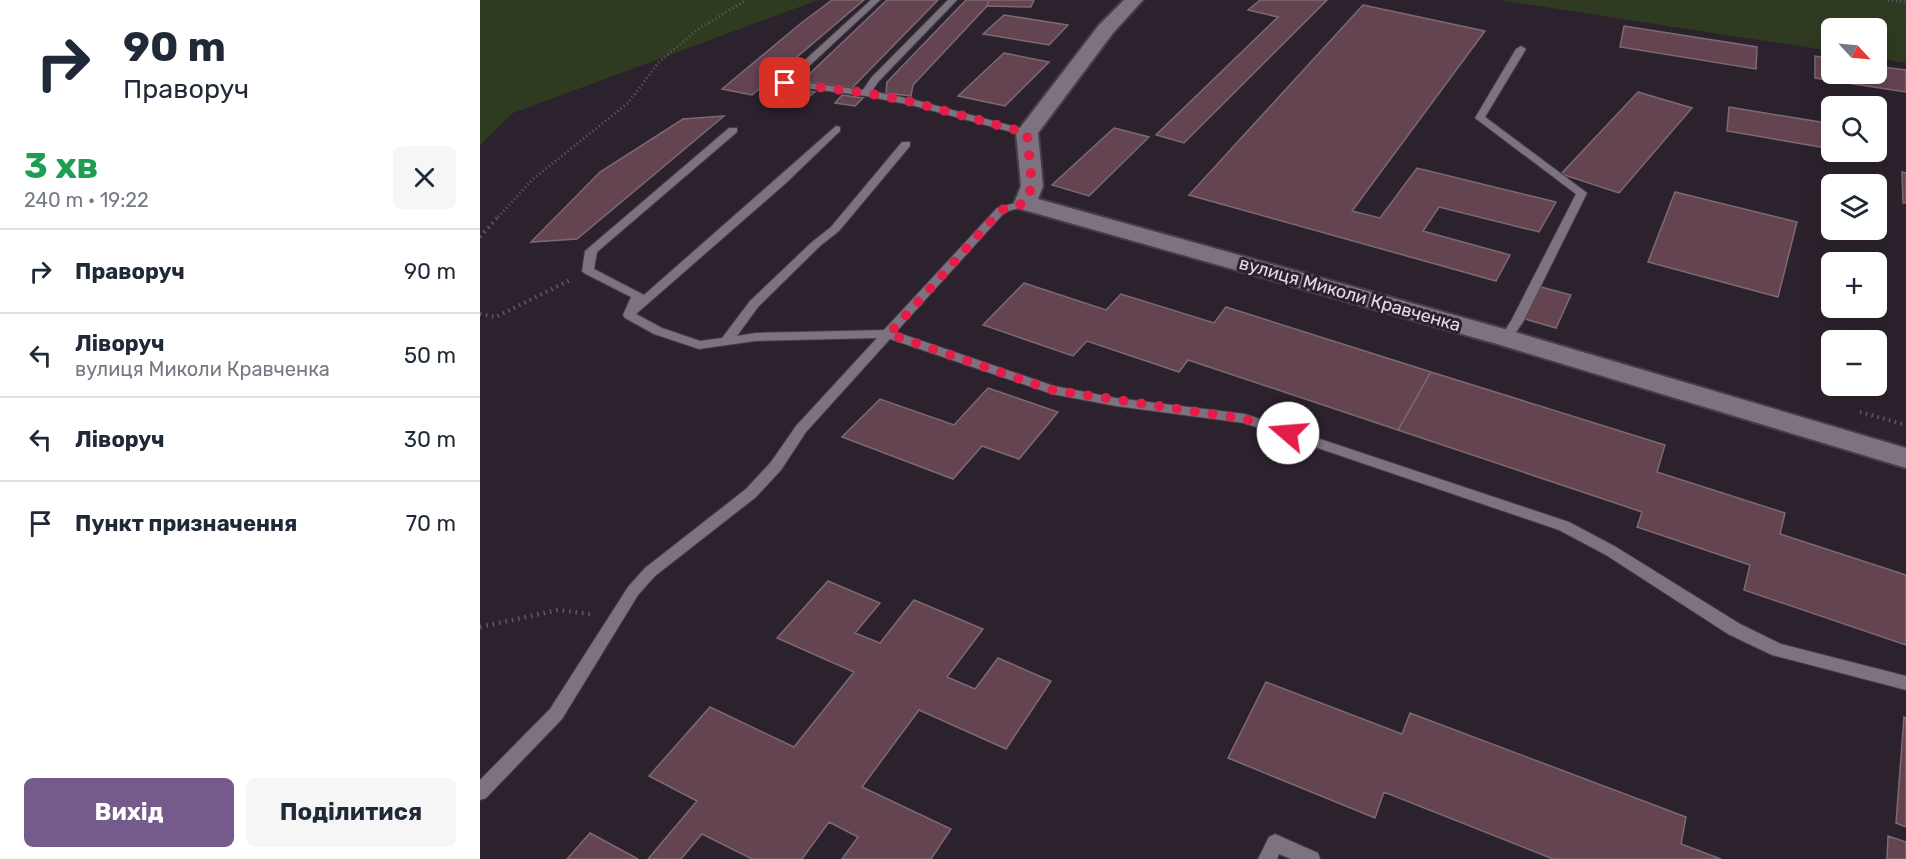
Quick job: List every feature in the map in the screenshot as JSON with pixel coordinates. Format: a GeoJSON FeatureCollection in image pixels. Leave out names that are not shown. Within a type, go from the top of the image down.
{"type":"FeatureCollection","features":[{"type":"Feature","properties":{"kind":"street"},"geometry":{"type":"LineString","coordinates":[[1025,203],[1032,186],[1027,133],[1106,29],[1134,0]]}},
{"type":"Feature","properties":{"kind":"street","name":"вулиця Миколи Кравченка"},"geometry":{"type":"LineString","coordinates":[[1025,203],[1506,338],[1906,458]]}},
{"type":"Feature","properties":{"kind":"lane"},"geometry":{"type":"LineString","coordinates":[[876,0],[785,83],[866,93],[912,102],[1027,133]]}},
{"type":"Feature","properties":{"kind":"lane"},"geometry":{"type":"LineString","coordinates":[[866,93],[874,80],[953,0]]}},
{"type":"Feature","properties":{"kind":"lane"},"geometry":{"type":"LineString","coordinates":[[1506,338],[1517,322],[1582,192],[1480,118],[1521,49]]}},
{"type":"Feature","properties":{"kind":"lane"},"geometry":{"type":"LineString","coordinates":[[629,315],[657,287],[782,181],[836,129]]}},
{"type":"Feature","properties":{"kind":"lane"},"geometry":{"type":"LineString","coordinates":[[629,315],[638,296],[588,271],[591,250],[733,130]]}},
{"type":"Feature","properties":{"kind":"lane"},"geometry":{"type":"LineString","coordinates":[[726,341],[754,304],[816,244],[835,229],[870,191],[906,144]]}},
{"type":"Feature","properties":{"kind":"lane"},"geometry":{"type":"LineString","coordinates":[[480,792],[556,714],[633,591],[650,572],[751,493],[776,466],[801,429],[1001,210],[1025,203]]}},
{"type":"Feature","properties":{"kind":"lane"},"geometry":{"type":"LineString","coordinates":[[629,315],[658,331],[699,345],[755,337],[889,334],[1052,390],[1245,419],[1564,526],[1611,551],[1734,629],[1778,650],[1906,683]]}},
{"type":"Feature","properties":{"kind":"lane"},"geometry":{"type":"LineString","coordinates":[[1267,859],[1275,843],[1311,859]]}},
{"type":"Feature","properties":{"kind":"path"},"geometry":{"type":"LineString","coordinates":[[480,237],[532,179],[628,103],[659,62],[697,30],[746,0]]}},
{"type":"Feature","properties":{"kind":"path"},"geometry":{"type":"LineString","coordinates":[[1888,0],[1906,2]]}},
{"type":"Feature","properties":{"kind":"path"},"geometry":{"type":"LineString","coordinates":[[480,314],[496,317],[588,271]]}},
{"type":"Feature","properties":{"kind":"path"},"geometry":{"type":"LineString","coordinates":[[480,627],[558,610],[617,617]]}},
{"type":"Feature","properties":{"kind":"green space"},"geometry":{"type":"Polygon","coordinates":[[[480,0],[818,0],[513,113],[480,145],[480,0]]]}},
{"type":"Feature","properties":{"kind":"green space"},"geometry":{"type":"Polygon","coordinates":[[[1500,0],[1906,0],[1906,63],[1887,60],[1887,18],[1821,18],[1821,49],[1500,0]]]}},
{"type":"Feature","properties":{"kind":"building"},"geometry":{"type":"Polygon","coordinates":[[[832,0],[864,0],[752,95],[722,89],[800,24],[832,0]]]}},
{"type":"Feature","properties":{"kind":"building"},"geometry":{"type":"Polygon","coordinates":[[[887,0],[938,0],[852,88],[802,81],[887,0]]]}},
{"type":"Feature","properties":{"kind":"building"},"geometry":{"type":"Polygon","coordinates":[[[966,0],[989,0],[987,6],[913,85],[911,96],[886,93],[887,82],[966,0]]]}},
{"type":"Feature","properties":{"kind":"building"},"geometry":{"type":"Polygon","coordinates":[[[989,0],[1034,0],[1031,7],[987,6],[989,0]]]}},
{"type":"Feature","properties":{"kind":"building"},"geometry":{"type":"Polygon","coordinates":[[[1260,0],[1327,0],[1184,143],[1156,135],[1278,17],[1248,10],[1260,0]]]}},
{"type":"Feature","properties":{"kind":"building"},"geometry":{"type":"Polygon","coordinates":[[[1363,5],[1485,31],[1352,211],[1380,218],[1417,168],[1556,202],[1539,232],[1439,207],[1423,231],[1510,255],[1496,281],[1189,195],[1363,5]]]}},
{"type":"Feature","properties":{"kind":"building"},"geometry":{"type":"Polygon","coordinates":[[[1004,15],[1068,25],[1049,45],[983,34],[1004,15]]]}},
{"type":"Feature","properties":{"kind":"building"},"geometry":{"type":"Polygon","coordinates":[[[1624,26],[1757,47],[1756,69],[1620,47],[1624,26]]]}},
{"type":"Feature","properties":{"kind":"building"},"geometry":{"type":"Polygon","coordinates":[[[1004,53],[1049,62],[1005,106],[958,96],[1004,53]]]}},
{"type":"Feature","properties":{"kind":"building"},"geometry":{"type":"Polygon","coordinates":[[[1815,56],[1821,57],[1821,79],[1815,78],[1815,56]]]}},
{"type":"Feature","properties":{"kind":"building"},"geometry":{"type":"Polygon","coordinates":[[[1887,67],[1906,70],[1906,92],[1854,84],[1887,84],[1887,67]]]}},
{"type":"Feature","properties":{"kind":"building"},"geometry":{"type":"Polygon","coordinates":[[[795,89],[815,92],[806,99],[787,96],[795,89]]]}},
{"type":"Feature","properties":{"kind":"building"},"geometry":{"type":"Polygon","coordinates":[[[1638,92],[1692,108],[1619,193],[1561,174],[1638,92]]]}},
{"type":"Feature","properties":{"kind":"building"},"geometry":{"type":"Polygon","coordinates":[[[842,95],[863,98],[855,106],[835,103],[842,95]]]}},
{"type":"Feature","properties":{"kind":"building"},"geometry":{"type":"Polygon","coordinates":[[[1729,107],[1821,122],[1821,147],[1727,131],[1729,107]]]}},
{"type":"Feature","properties":{"kind":"building"},"geometry":{"type":"Polygon","coordinates":[[[724,116],[577,239],[531,242],[600,172],[683,119],[724,116]]]}},
{"type":"Feature","properties":{"kind":"building"},"geometry":{"type":"Polygon","coordinates":[[[1114,128],[1149,137],[1089,196],[1052,185],[1114,128]]]}},
{"type":"Feature","properties":{"kind":"building"},"geometry":{"type":"Polygon","coordinates":[[[1902,172],[1906,173],[1906,203],[1903,203],[1902,172]]]}},
{"type":"Feature","properties":{"kind":"building"},"geometry":{"type":"Polygon","coordinates":[[[1675,192],[1797,222],[1778,297],[1648,262],[1675,192]]]}},
{"type":"Feature","properties":{"kind":"building"},"geometry":{"type":"Polygon","coordinates":[[[1024,283],[1106,310],[1121,294],[1214,323],[1226,307],[1431,372],[1398,430],[1188,360],[1179,372],[1087,341],[1073,356],[983,325],[1024,283]]]}},
{"type":"Feature","properties":{"kind":"building"},"geometry":{"type":"Polygon","coordinates":[[[1541,287],[1571,295],[1556,328],[1525,319],[1541,287]]]}},
{"type":"Feature","properties":{"kind":"building"},"geometry":{"type":"Polygon","coordinates":[[[1431,372],[1665,445],[1657,472],[1785,513],[1780,534],[1906,575],[1906,645],[1744,590],[1750,565],[1637,527],[1642,512],[1398,430],[1431,372]]]}},
{"type":"Feature","properties":{"kind":"building"},"geometry":{"type":"Polygon","coordinates":[[[988,388],[1058,412],[1019,459],[982,446],[953,479],[842,437],[880,399],[954,425],[988,388]]]}},
{"type":"Feature","properties":{"kind":"building"},"geometry":{"type":"Polygon","coordinates":[[[828,581],[880,603],[855,633],[880,643],[914,600],[983,629],[947,677],[975,689],[998,658],[1051,681],[1006,749],[919,710],[862,787],[951,829],[931,859],[842,859],[858,837],[829,822],[802,859],[752,859],[702,834],[681,859],[648,859],[697,801],[649,776],[710,707],[794,747],[854,672],[777,638],[828,581]]]}},
{"type":"Feature","properties":{"kind":"building"},"geometry":{"type":"Polygon","coordinates":[[[1266,682],[1402,734],[1410,713],[1686,817],[1681,844],[1721,859],[1553,859],[1384,792],[1375,818],[1228,758],[1266,682]]]}},
{"type":"Feature","properties":{"kind":"building"},"geometry":{"type":"Polygon","coordinates":[[[1904,717],[1906,718],[1906,827],[1896,823],[1904,717]]]}},
{"type":"Feature","properties":{"kind":"building"},"geometry":{"type":"Polygon","coordinates":[[[590,833],[638,859],[567,859],[590,833]]]}},
{"type":"Feature","properties":{"kind":"building"},"geometry":{"type":"Polygon","coordinates":[[[1888,836],[1906,842],[1906,859],[1887,859],[1888,836]]]}},
{"type":"Feature","properties":{"kind":"route"},"geometry":{"type":"LineString","coordinates":[[785,83],[866,93],[912,102],[1027,133],[1032,186],[1025,203],[1001,210],[889,334],[1052,390],[1116,402],[1245,419],[1288,433]]}}]}
